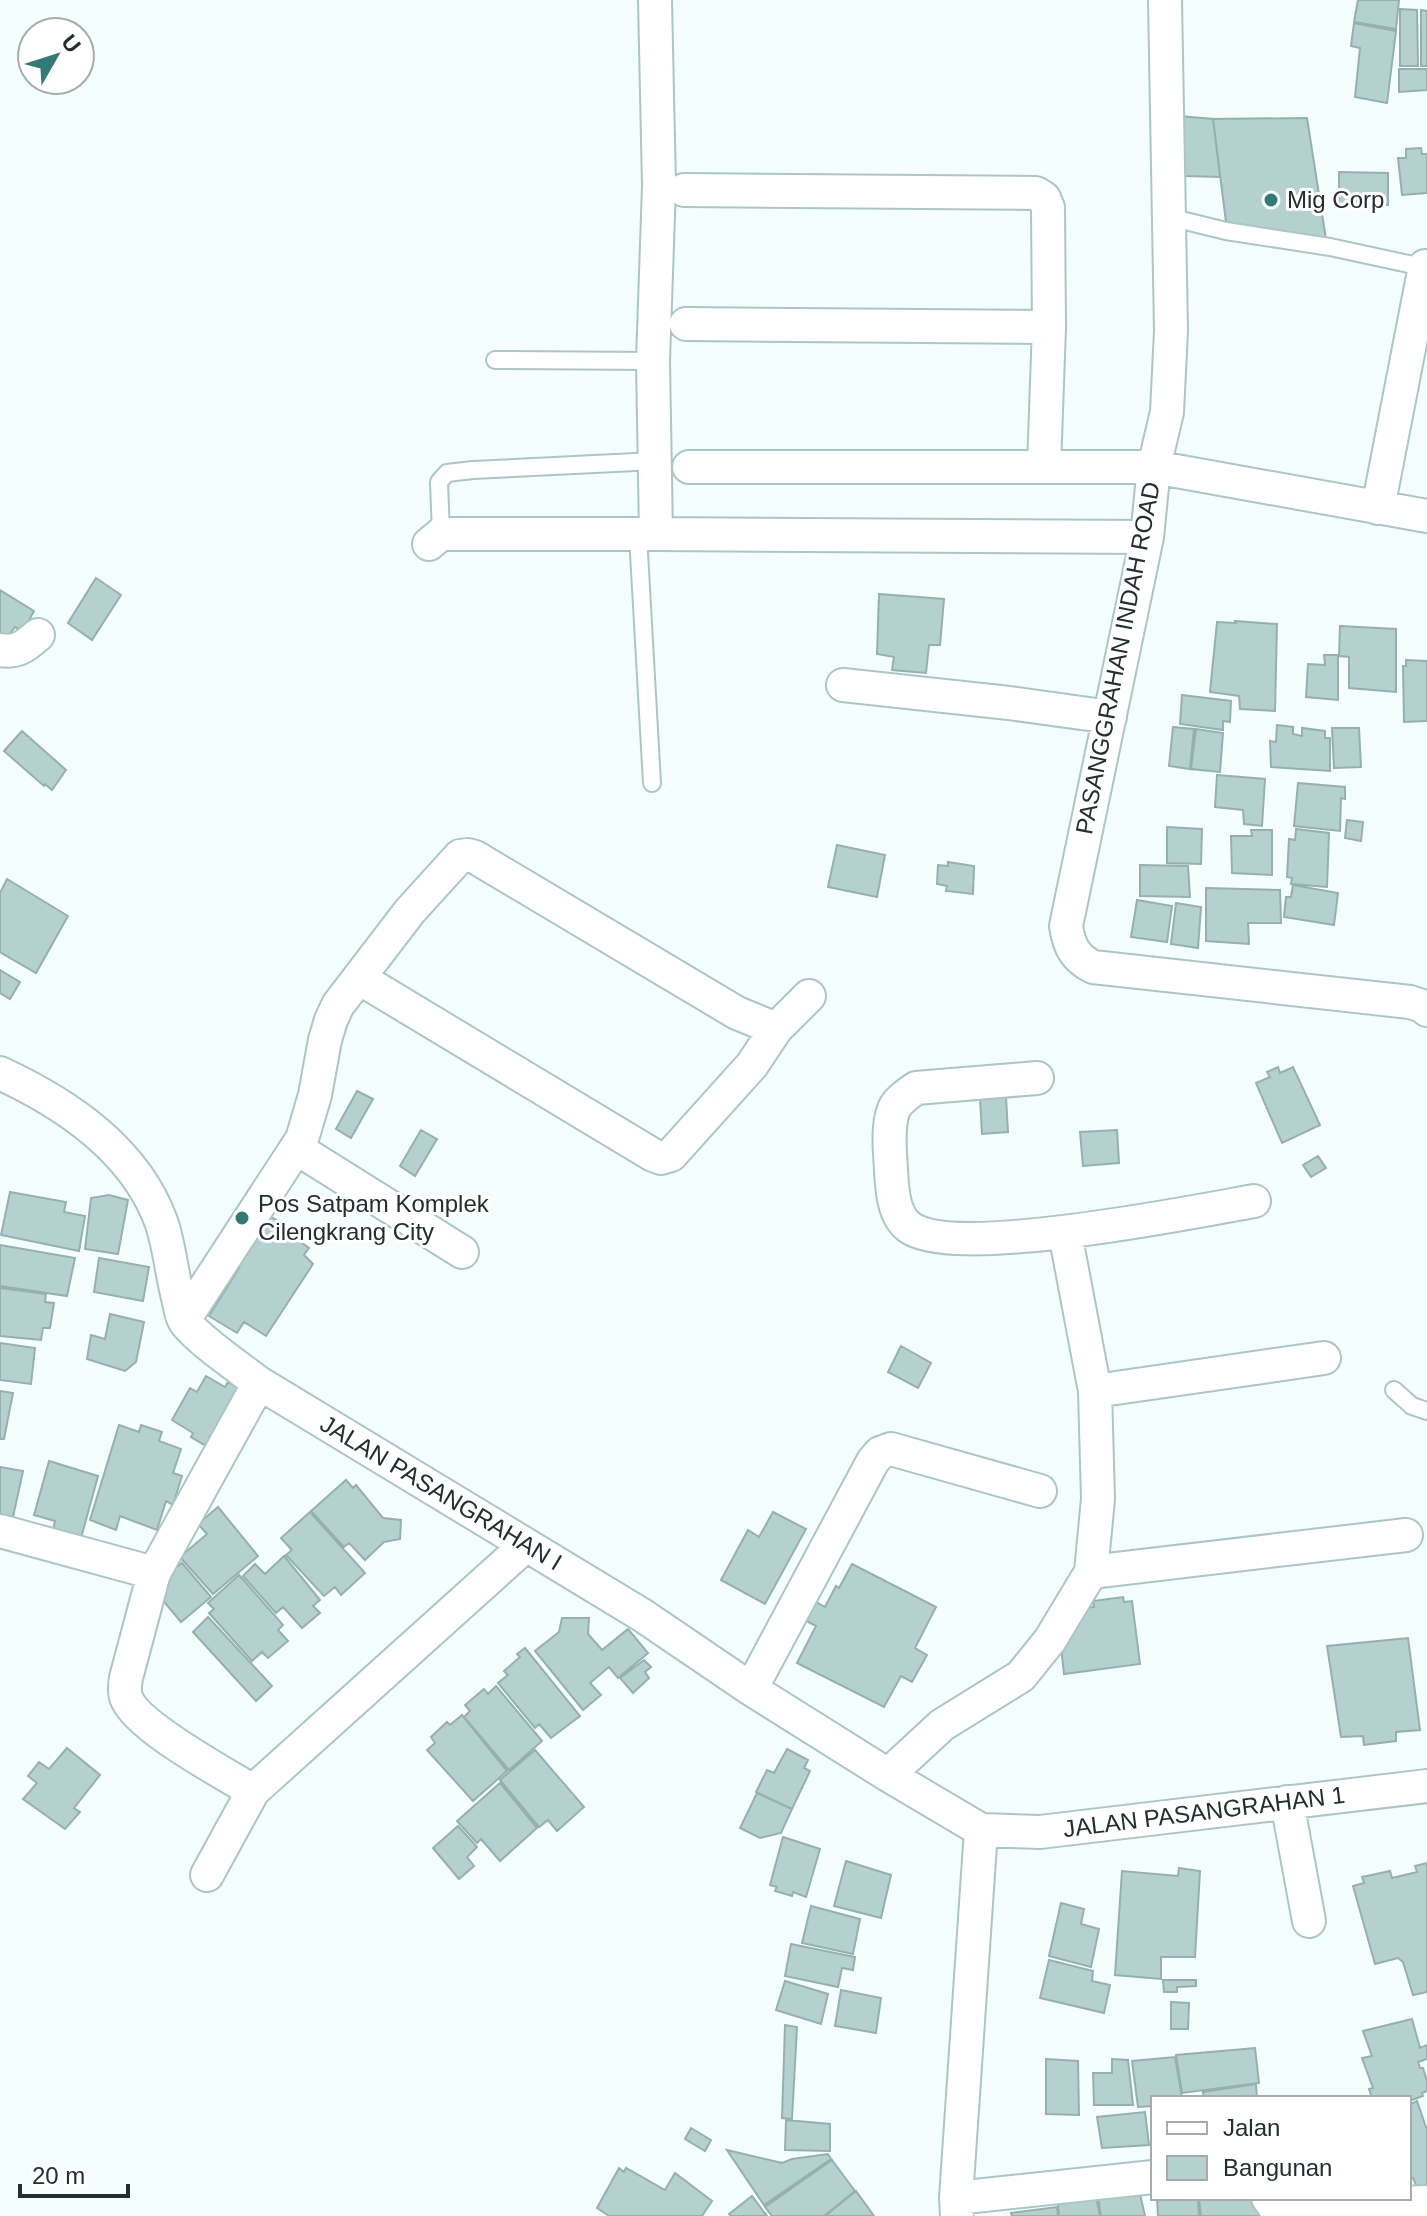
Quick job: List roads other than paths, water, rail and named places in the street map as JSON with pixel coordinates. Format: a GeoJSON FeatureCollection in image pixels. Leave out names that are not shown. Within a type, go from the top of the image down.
{"type":"FeatureCollection","features":[{"type":"Feature","properties":{"kind":"street"},"geometry":{"type":"LineString","coordinates":[[647,534],[656,461],[653,361],[659,186],[655,0]]}},
{"type":"Feature","properties":{"kind":"street","name":"PASANGGRAHAN INDAH ROAD"},"geometry":{"type":"LineString","coordinates":[[1165,0],[1171,331],[1167,412],[1154,467],[1147,537],[1066,926],[1070,946],[1077,957],[1093,967],[1410,1002],[1427,1010]]}},
{"type":"Feature","properties":{"kind":"street"},"geometry":{"type":"LineString","coordinates":[[684,190],[1036,193],[1044,198],[1048,208],[1049,327],[1044,467]]}},
{"type":"Feature","properties":{"kind":"street"},"geometry":{"type":"LineString","coordinates":[[1378,508],[1426,267]]}},
{"type":"Feature","properties":{"kind":"street"},"geometry":{"type":"LineString","coordinates":[[686,324],[1049,327]]}},
{"type":"Feature","properties":{"kind":"street"},"geometry":{"type":"LineString","coordinates":[[689,467],[1154,467],[1427,516]]}},
{"type":"Feature","properties":{"kind":"street"},"geometry":{"type":"LineString","coordinates":[[435,539],[647,534],[1147,537]]}},
{"type":"Feature","properties":{"kind":"street"},"geometry":{"type":"LineString","coordinates":[[0,650],[24,648],[38,635]]}},
{"type":"Feature","properties":{"kind":"street"},"geometry":{"type":"LineString","coordinates":[[843,685],[1110,717]]}},
{"type":"Feature","properties":{"kind":"street"},"geometry":{"type":"LineString","coordinates":[[184,1320],[302,1139],[331,1020],[338,1005],[410,911],[460,856],[475,857],[737,1013],[776,1029]]}},
{"type":"Feature","properties":{"kind":"street"},"geometry":{"type":"LineString","coordinates":[[359,978],[661,1158],[671,1155],[752,1065],[776,1029],[809,996]]}},
{"type":"Feature","properties":{"kind":"street"},"geometry":{"type":"LineString","coordinates":[[0,1073],[30,1087],[84,1120],[123,1158],[147,1192],[162,1224],[184,1320]]}},
{"type":"Feature","properties":{"kind":"street"},"geometry":{"type":"LineString","coordinates":[[1037,1078],[916,1088],[894,1108],[891,1120],[891,1175],[897,1212],[909,1227],[925,1233],[967,1238],[1065,1233],[1254,1201]]}},
{"type":"Feature","properties":{"kind":"street"},"geometry":{"type":"LineString","coordinates":[[296,1148],[462,1252]]}},
{"type":"Feature","properties":{"kind":"street"},"geometry":{"type":"LineString","coordinates":[[888,1775],[942,1725],[1021,1676],[1050,1640],[1091,1572],[1098,1499],[1095,1391],[1065,1233]]}},
{"type":"Feature","properties":{"kind":"street","name":"JALAN PASANGRAHAN I"},"geometry":{"type":"LineString","coordinates":[[184,1320],[202,1339],[259,1383],[642,1615],[751,1689],[981,1830]]}},
{"type":"Feature","properties":{"kind":"street"},"geometry":{"type":"LineString","coordinates":[[1095,1391],[1324,1358]]}},
{"type":"Feature","properties":{"kind":"street"},"geometry":{"type":"LineString","coordinates":[[253,1791],[153,1729],[134,1712],[125,1695],[126,1678],[154,1573],[259,1383]]}},
{"type":"Feature","properties":{"kind":"street"},"geometry":{"type":"LineString","coordinates":[[751,1689],[880,1453],[891,1449],[1040,1491]]}},
{"type":"Feature","properties":{"kind":"street"},"geometry":{"type":"LineString","coordinates":[[0,1531],[154,1573]]}},
{"type":"Feature","properties":{"kind":"street"},"geometry":{"type":"LineString","coordinates":[[1091,1572],[1406,1535]]}},
{"type":"Feature","properties":{"kind":"street"},"geometry":{"type":"LineString","coordinates":[[207,1875],[253,1791],[526,1545]]}},
{"type":"Feature","properties":{"kind":"street","name":"JALAN PASANGRAHAN 1"},"geometry":{"type":"LineString","coordinates":[[981,1830],[1040,1832],[1427,1786]]}},
{"type":"Feature","properties":{"kind":"street"},"geometry":{"type":"LineString","coordinates":[[1287,1802],[1309,1921]]}},
{"type":"Feature","properties":{"kind":"street"},"geometry":{"type":"LineString","coordinates":[[981,1830],[957,2207],[1151,2177]]}},
{"type":"Feature","properties":{"kind":"street"},"geometry":{"type":"LineString","coordinates":[[1269,2200],[1277,2207],[1427,2202]]}},
{"type":"Feature","properties":{"kind":"lane"},"geometry":{"type":"LineString","coordinates":[[1169,217],[1226,231],[1330,247],[1426,267]]}},
{"type":"Feature","properties":{"kind":"lane"},"geometry":{"type":"LineString","coordinates":[[495,360],[653,361]]}},
{"type":"Feature","properties":{"kind":"lane"},"geometry":{"type":"LineString","coordinates":[[435,539],[439,482],[447,473],[656,461]]}},
{"type":"Feature","properties":{"kind":"lane"},"geometry":{"type":"LineString","coordinates":[[647,534],[652,783]]}},
{"type":"Feature","properties":{"kind":"lane"},"geometry":{"type":"LineString","coordinates":[[1394,1390],[1412,1406],[1427,1411]]}},
{"type":"Feature","properties":{"kind":"place","name":"Mig Corp"},"geometry":{"type":"Point","coordinates":[1271,200]}},
{"type":"Feature","properties":{"kind":"place","name":"Pos Satpam Komplek Cilengkrang City"},"geometry":{"type":"Point","coordinates":[242,1218]}}]}
